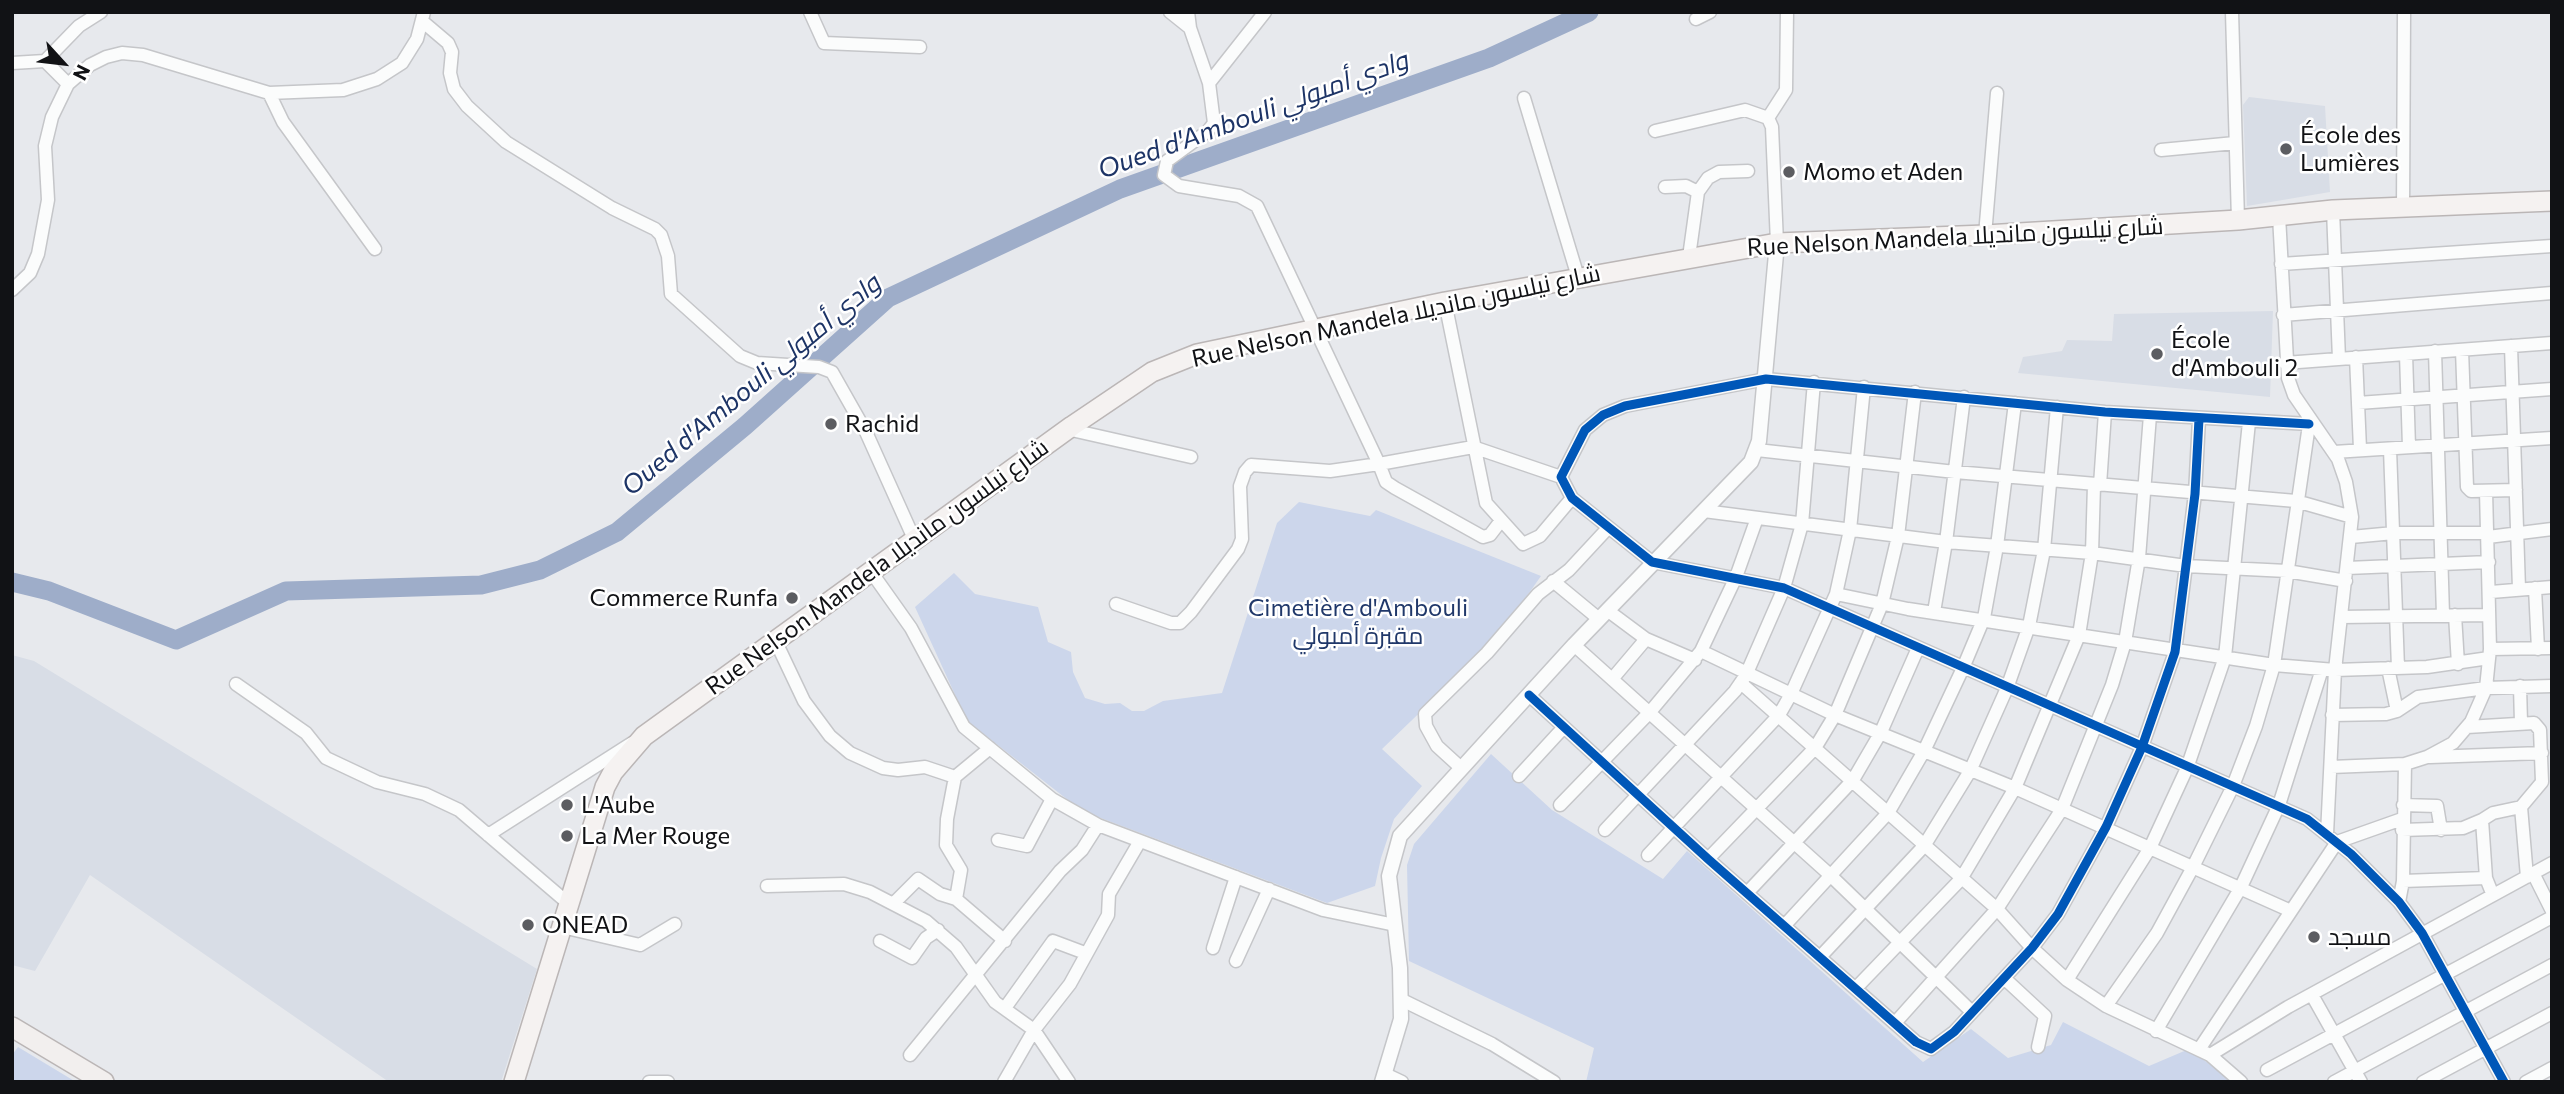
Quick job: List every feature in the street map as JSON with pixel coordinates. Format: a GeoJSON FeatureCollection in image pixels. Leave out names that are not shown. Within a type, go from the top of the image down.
{"type":"FeatureCollection","features":[{"type":"Feature","properties":{"kind":"highway"},"geometry":{"type":"LineString","coordinates":[[12,1027],[104,1082]]}},
{"type":"Feature","properties":{"kind":"main road","name":"Rue Nelson Mandela شارع نيلسون مانديلا"},"geometry":{"type":"LineString","coordinates":[[514,1082],[605,787],[613,772],[644,736],[1067,429],[1152,372],[1197,354],[1446,302],[1777,243],[1985,235],[2238,220],[2333,210],[2552,201]]}},
{"type":"Feature","properties":{"kind":"street"},"geometry":{"type":"LineString","coordinates":[[12,64],[45,61],[79,26],[101,12]]}},
{"type":"Feature","properties":{"kind":"street"},"geometry":{"type":"LineString","coordinates":[[810,12],[824,43],[920,47]]}},
{"type":"Feature","properties":{"kind":"street"},"geometry":{"type":"LineString","coordinates":[[1170,12],[1190,28]]}},
{"type":"Feature","properties":{"kind":"street"},"geometry":{"type":"LineString","coordinates":[[1188,12],[1190,28],[1209,83],[1214,123],[1208,131],[1167,161],[1164,175],[1179,186],[1239,196],[1257,206],[1318,329],[1379,464],[1381,474],[1395,488],[1483,537],[1490,535],[1500,522]]}},
{"type":"Feature","properties":{"kind":"street"},"geometry":{"type":"LineString","coordinates":[[1209,83],[1265,12]]}},
{"type":"Feature","properties":{"kind":"street"},"geometry":{"type":"LineString","coordinates":[[1696,19],[1710,12]]}},
{"type":"Feature","properties":{"kind":"street"},"geometry":{"type":"LineString","coordinates":[[1768,118],[1786,90],[1787,12]]}},
{"type":"Feature","properties":{"kind":"street"},"geometry":{"type":"LineString","coordinates":[[2232,12],[2238,220]]}},
{"type":"Feature","properties":{"kind":"street"},"geometry":{"type":"LineString","coordinates":[[2403,209],[2404,12]]}},
{"type":"Feature","properties":{"kind":"street"},"geometry":{"type":"LineString","coordinates":[[12,290],[30,273],[38,254],[48,200],[45,146],[52,117],[68,84],[90,65],[122,53],[143,55],[269,93],[343,90],[377,79],[406,58],[417,39],[423,17]]}},
{"type":"Feature","properties":{"kind":"street"},"geometry":{"type":"LineString","coordinates":[[423,17],[448,43],[452,52],[450,73],[454,89],[467,106],[506,142],[612,208],[655,229],[661,235],[668,256],[671,294],[740,356],[757,363],[818,367],[832,372],[866,432],[915,541]]}},
{"type":"Feature","properties":{"kind":"street"},"geometry":{"type":"LineString","coordinates":[[45,61],[68,84]]}},
{"type":"Feature","properties":{"kind":"street"},"geometry":{"type":"LineString","coordinates":[[269,93],[283,122],[349,209],[375,249]]}},
{"type":"Feature","properties":{"kind":"street"},"geometry":{"type":"LineString","coordinates":[[1985,235],[1997,93]]}},
{"type":"Feature","properties":{"kind":"street"},"geometry":{"type":"LineString","coordinates":[[1524,98],[1578,277]]}},
{"type":"Feature","properties":{"kind":"street"},"geometry":{"type":"LineString","coordinates":[[1402,1082],[1383,1078],[1401,1019],[1402,1000],[1389,876],[1400,836],[1574,645],[1751,461],[1757,450],[1766,379],[1777,243],[1772,127],[1768,118],[1745,110],[1655,131]]}},
{"type":"Feature","properties":{"kind":"street"},"geometry":{"type":"LineString","coordinates":[[2161,150],[2235,143]]}},
{"type":"Feature","properties":{"kind":"street"},"geometry":{"type":"LineString","coordinates":[[1689,257],[1698,192],[1711,175],[1748,171]]}},
{"type":"Feature","properties":{"kind":"street"},"geometry":{"type":"LineString","coordinates":[[1665,187],[1686,186],[1698,192]]}},
{"type":"Feature","properties":{"kind":"street"},"geometry":{"type":"LineString","coordinates":[[2333,210],[2339,359]]}},
{"type":"Feature","properties":{"kind":"street"},"geometry":{"type":"LineString","coordinates":[[2156,1031],[2241,887],[2279,805],[2328,669],[2341,617],[2352,517],[2346,482],[2334,452],[2294,395],[2285,363],[2279,216]]}},
{"type":"Feature","properties":{"kind":"street"},"geometry":{"type":"LineString","coordinates":[[2281,264],[2552,246]]}},
{"type":"Feature","properties":{"kind":"street"},"geometry":{"type":"LineString","coordinates":[[2283,315],[2552,293]]}},
{"type":"Feature","properties":{"kind":"street"},"geometry":{"type":"LineString","coordinates":[[1446,302],[1481,489],[1486,503],[1500,522],[1523,544],[1531,543],[1572,498]]}},
{"type":"Feature","properties":{"kind":"street"},"geometry":{"type":"LineString","coordinates":[[2285,363],[2552,343]]}},
{"type":"Feature","properties":{"kind":"street"},"geometry":{"type":"LineString","coordinates":[[2511,346],[2519,589]]}},
{"type":"Feature","properties":{"kind":"street"},"geometry":{"type":"LineString","coordinates":[[2462,350],[2467,487],[2470,491],[2516,490]]}},
{"type":"Feature","properties":{"kind":"street"},"geometry":{"type":"LineString","coordinates":[[2435,351],[2442,564],[2458,664]]}},
{"type":"Feature","properties":{"kind":"street"},"geometry":{"type":"LineString","coordinates":[[2406,354],[2409,447]]}},
{"type":"Feature","properties":{"kind":"street"},"geometry":{"type":"LineString","coordinates":[[2356,357],[2360,449]]}},
{"type":"Feature","properties":{"kind":"street"},"geometry":{"type":"LineString","coordinates":[[1561,477],[1585,430],[1602,415],[1625,406],[1766,379],[2105,412],[2249,422],[2310,421]]}},
{"type":"Feature","properties":{"kind":"street"},"geometry":{"type":"LineString","coordinates":[[1605,830],[1744,679],[1784,588],[1801,524],[1814,382]]}},
{"type":"Feature","properties":{"kind":"street"},"geometry":{"type":"LineString","coordinates":[[1648,855],[1779,715],[1791,694],[1836,594],[1850,530],[1864,387]]}},
{"type":"Feature","properties":{"kind":"street"},"geometry":{"type":"LineString","coordinates":[[2358,403],[2552,389]]}},
{"type":"Feature","properties":{"kind":"street"},"geometry":{"type":"LineString","coordinates":[[1708,859],[1815,748],[1835,715],[1882,604],[1898,536],[1914,392]]}},
{"type":"Feature","properties":{"kind":"street"},"geometry":{"type":"LineString","coordinates":[[1934,612],[1946,542],[1964,397]]}},
{"type":"Feature","properties":{"kind":"street"},"geometry":{"type":"LineString","coordinates":[[1785,925],[1829,874],[1888,813],[1924,751],[1963,668],[1983,618],[1997,546],[2015,403]]}},
{"type":"Feature","properties":{"kind":"street"},"geometry":{"type":"LineString","coordinates":[[1821,956],[1924,846],[1970,771],[2007,688],[2029,626],[2043,550],[2057,407]]}},
{"type":"Feature","properties":{"kind":"street"},"geometry":{"type":"LineString","coordinates":[[1856,988],[1961,879],[2015,788],[2079,635],[2092,553],[2105,412]]}},
{"type":"Feature","properties":{"kind":"street"},"geometry":{"type":"LineString","coordinates":[[1895,1023],[1997,909],[2062,809],[2125,642],[2139,558],[2150,415]]}},
{"type":"Feature","properties":{"kind":"street"},"geometry":{"type":"LineString","coordinates":[[1529,695],[1708,859],[1916,1042],[1931,1049],[1954,1032],[2032,948],[2058,914],[2106,827],[2142,747],[2175,652],[2195,494],[2199,419]]}},
{"type":"Feature","properties":{"kind":"street"},"geometry":{"type":"LineString","coordinates":[[2106,1006],[2157,933],[2233,786],[2274,665],[2296,501],[2310,421]]}},
{"type":"Feature","properties":{"kind":"street"},"geometry":{"type":"LineString","coordinates":[[2067,980],[2150,848],[2187,768],[2225,657],[2249,422]]}},
{"type":"Feature","properties":{"kind":"street"},"geometry":{"type":"LineString","coordinates":[[1067,429],[1191,457]]}},
{"type":"Feature","properties":{"kind":"street"},"geometry":{"type":"LineString","coordinates":[[2334,452],[2552,438]]}},
{"type":"Feature","properties":{"kind":"street"},"geometry":{"type":"LineString","coordinates":[[1116,604],[1171,623],[1180,623],[1238,549],[1242,539],[1240,486],[1251,465],[1330,471],[1473,447],[1561,477],[1572,498],[1652,562],[1784,588],[1872,630],[2307,819],[2332,838],[2399,902],[2422,933],[2504,1082]]}},
{"type":"Feature","properties":{"kind":"street"},"geometry":{"type":"LineString","coordinates":[[2390,449],[2397,617],[2393,668],[2398,711]]}},
{"type":"Feature","properties":{"kind":"street"},"geometry":{"type":"LineString","coordinates":[[1757,450],[2241,499],[2296,501],[2352,517]]}},
{"type":"Feature","properties":{"kind":"street"},"geometry":{"type":"LineString","coordinates":[[2330,767],[2405,764],[2427,757],[2453,743],[2467,727],[2486,688],[2490,654],[2491,592],[2486,491]]}},
{"type":"Feature","properties":{"kind":"street"},"geometry":{"type":"LineString","coordinates":[[1704,511],[1946,542],[2092,553],[2235,569],[2347,575],[2395,567],[2489,562]]}},
{"type":"Feature","properties":{"kind":"street"},"geometry":{"type":"LineString","coordinates":[[1560,805],[1650,712],[1698,655],[1736,578],[1757,518]]}},
{"type":"Feature","properties":{"kind":"street"},"geometry":{"type":"LineString","coordinates":[[1460,768],[1437,746],[1426,726],[1425,713],[1608,528]]}},
{"type":"Feature","properties":{"kind":"street"},"geometry":{"type":"LineString","coordinates":[[2351,537],[2441,532],[2488,535],[2552,529]]}},
{"type":"Feature","properties":{"kind":"street"},"geometry":{"type":"LineString","coordinates":[[872,573],[911,628],[954,714],[964,727],[1052,799],[1098,825],[1323,910],[1395,925]]}},
{"type":"Feature","properties":{"kind":"street"},"geometry":{"type":"LineString","coordinates":[[1553,582],[1646,639],[1698,655],[1744,679],[1791,694],[1835,715],[2015,788],[2291,911]]}},
{"type":"Feature","properties":{"kind":"street"},"geometry":{"type":"LineString","coordinates":[[2491,592],[2552,587]]}},
{"type":"Feature","properties":{"kind":"street"},"geometry":{"type":"LineString","coordinates":[[2535,588],[2538,649]]}},
{"type":"Feature","properties":{"kind":"street"},"geometry":{"type":"LineString","coordinates":[[1836,594],[2175,652],[2274,665],[2328,669],[2393,668],[2458,664],[2490,654],[2552,648]]}},
{"type":"Feature","properties":{"kind":"street"},"geometry":{"type":"LineString","coordinates":[[2341,617],[2489,615]]}},
{"type":"Feature","properties":{"kind":"street"},"geometry":{"type":"LineString","coordinates":[[1613,678],[1646,639]]}},
{"type":"Feature","properties":{"kind":"street"},"geometry":{"type":"LineString","coordinates":[[776,642],[804,701],[830,736],[850,753],[883,768],[898,770],[925,766],[955,777]]}},
{"type":"Feature","properties":{"kind":"street"},"geometry":{"type":"LineString","coordinates":[[1574,645],[1792,844],[1829,874],[1972,1012]]}},
{"type":"Feature","properties":{"kind":"street"},"geometry":{"type":"LineString","coordinates":[[1747,893],[1853,780],[1881,732],[1918,648]]}},
{"type":"Feature","properties":{"kind":"street"},"geometry":{"type":"LineString","coordinates":[[2205,1051],[2291,911],[2332,838],[2332,715],[2328,669]]}},
{"type":"Feature","properties":{"kind":"street"},"geometry":{"type":"LineString","coordinates":[[1744,679],[1815,748],[1997,909],[2032,948],[2067,980],[2106,1006],[2205,1051],[2241,1082]]}},
{"type":"Feature","properties":{"kind":"street"},"geometry":{"type":"LineString","coordinates":[[236,684],[306,733],[326,758],[377,782],[425,794],[447,805],[488,835],[569,904]]}},
{"type":"Feature","properties":{"kind":"street"},"geometry":{"type":"LineString","coordinates":[[2520,686],[2521,723]]}},
{"type":"Feature","properties":{"kind":"street"},"geometry":{"type":"LineString","coordinates":[[2332,715],[2386,714],[2398,711],[2418,697],[2486,688],[2552,686]]}},
{"type":"Feature","properties":{"kind":"street"},"geometry":{"type":"LineString","coordinates":[[2332,838],[2402,824],[2441,830],[2471,827],[2493,813],[2521,807],[2547,782],[2542,753],[2546,730],[2534,723],[2467,727]]}},
{"type":"Feature","properties":{"kind":"street"},"geometry":{"type":"LineString","coordinates":[[1520,776],[1564,727]]}},
{"type":"Feature","properties":{"kind":"street"},"geometry":{"type":"LineString","coordinates":[[488,835],[644,736]]}},
{"type":"Feature","properties":{"kind":"street"},"geometry":{"type":"LineString","coordinates":[[956,900],[961,870],[946,845],[947,819],[955,777],[990,748]]}},
{"type":"Feature","properties":{"kind":"street"},"geometry":{"type":"LineString","coordinates":[[2427,757],[2542,753]]}},
{"type":"Feature","properties":{"kind":"street"},"geometry":{"type":"LineString","coordinates":[[2399,902],[2403,881],[2405,764]]}},
{"type":"Feature","properties":{"kind":"street"},"geometry":{"type":"LineString","coordinates":[[998,840],[1027,846],[1052,799]]}},
{"type":"Feature","properties":{"kind":"street"},"geometry":{"type":"LineString","coordinates":[[2403,805],[2437,806],[2441,830]]}},
{"type":"Feature","properties":{"kind":"street"},"geometry":{"type":"LineString","coordinates":[[2521,807],[2530,875],[2552,911]]}},
{"type":"Feature","properties":{"kind":"street"},"geometry":{"type":"LineString","coordinates":[[2482,820],[2486,878],[2493,894]]}},
{"type":"Feature","properties":{"kind":"street"},"geometry":{"type":"LineString","coordinates":[[911,1055],[1060,871],[1082,850],[1098,825]]}},
{"type":"Feature","properties":{"kind":"street"},"geometry":{"type":"LineString","coordinates":[[1004,1082],[1034,1030],[1070,984],[1108,915],[1109,894],[1140,841]]}},
{"type":"Feature","properties":{"kind":"street"},"geometry":{"type":"LineString","coordinates":[[2205,1051],[2552,863]]}},
{"type":"Feature","properties":{"kind":"street"},"geometry":{"type":"LineString","coordinates":[[1213,948],[1236,877]]}},
{"type":"Feature","properties":{"kind":"street"},"geometry":{"type":"LineString","coordinates":[[2403,881],[2486,878]]}},
{"type":"Feature","properties":{"kind":"street"},"geometry":{"type":"LineString","coordinates":[[894,903],[918,879],[940,894],[956,900],[1005,941]]}},
{"type":"Feature","properties":{"kind":"street"},"geometry":{"type":"LineString","coordinates":[[767,886],[844,884],[894,903],[938,930],[956,947],[995,1002],[1034,1030],[1069,1082]]}},
{"type":"Feature","properties":{"kind":"street"},"geometry":{"type":"LineString","coordinates":[[1236,961],[1269,889]]}},
{"type":"Feature","properties":{"kind":"street"},"geometry":{"type":"LineString","coordinates":[[2267,1070],[2552,917]]}},
{"type":"Feature","properties":{"kind":"street"},"geometry":{"type":"LineString","coordinates":[[562,927],[640,946],[675,924]]}},
{"type":"Feature","properties":{"kind":"street"},"geometry":{"type":"LineString","coordinates":[[880,941],[912,958],[926,938],[938,930]]}},
{"type":"Feature","properties":{"kind":"street"},"geometry":{"type":"LineString","coordinates":[[1005,1007],[1053,941],[1085,953]]}},
{"type":"Feature","properties":{"kind":"street"},"geometry":{"type":"LineString","coordinates":[[2334,1082],[2552,965]]}},
{"type":"Feature","properties":{"kind":"street"},"geometry":{"type":"LineString","coordinates":[[2004,978],[2045,1016],[2038,1047]]}},
{"type":"Feature","properties":{"kind":"street"},"geometry":{"type":"LineString","coordinates":[[2312,995],[2361,1082]]}},
{"type":"Feature","properties":{"kind":"street"},"geometry":{"type":"LineString","coordinates":[[1402,1000],[1492,1044],[1555,1082]]}},
{"type":"Feature","properties":{"kind":"street"},"geometry":{"type":"LineString","coordinates":[[2423,1082],[2552,1013]]}},
{"type":"Feature","properties":{"kind":"street"},"geometry":{"type":"LineString","coordinates":[[2526,1082],[2552,1068]]}},
{"type":"Feature","properties":{"kind":"street"},"geometry":{"type":"LineString","coordinates":[[649,1082],[668,1082]]}},
{"type":"Feature","properties":{"kind":"shaded area","name":"École des Lumières"},"geometry":{"type":"Polygon","coordinates":[[[2249,97],[2325,106],[2330,192],[2247,206],[2243,105],[2249,97]]]}},
{"type":"Feature","properties":{"kind":"shaded area","name":"École d'Ambouli 2"},"geometry":{"type":"Polygon","coordinates":[[[2273,311],[2270,397],[2018,373],[2023,357],[2062,351],[2067,340],[2112,341],[2114,314],[2273,311]]]}},
{"type":"Feature","properties":{"kind":"shaded area"},"geometry":{"type":"Polygon","coordinates":[[[12,655],[34,661],[537,969],[501,1082],[389,1082],[90,875],[35,971],[12,965],[12,655]]]}},
{"type":"Feature","properties":{"kind":"green space","name":"Cimetière d'Ambouli مقبرة أمبولي"},"geometry":{"type":"Polygon","coordinates":[[[1299,502],[1370,516],[1376,510],[1541,576],[1498,637],[1382,749],[1422,786],[1394,819],[1375,886],[1327,903],[1082,811],[967,721],[915,607],[954,573],[975,594],[1038,607],[1048,642],[1071,652],[1073,672],[1085,698],[1105,704],[1120,703],[1132,711],[1144,711],[1163,701],[1222,693],[1277,523],[1299,502]]]}},
{"type":"Feature","properties":{"kind":"green space"},"geometry":{"type":"Polygon","coordinates":[[[1491,754],[1552,810],[1663,879],[1687,851],[1923,1062],[1971,1029],[2008,1058],[2051,1045],[2063,1022],[2149,1066],[2189,1049],[2234,1082],[1586,1082],[1594,1048],[1409,961],[1407,865],[1414,844],[1491,754]]]}},
{"type":"Feature","properties":{"kind":"green space"},"geometry":{"type":"Polygon","coordinates":[[[18,1047],[76,1082],[12,1082],[12,1055],[18,1047]]]}},
{"type":"Feature","properties":{"kind":"waterway","name":"Oued d'Ambouli وادي أمبولي"},"geometry":{"type":"LineString","coordinates":[[12,582],[49,591],[176,640],[286,591],[481,585],[540,570],[617,532],[745,426],[888,298],[1120,189],[1489,58],[1589,12]]}},
{"type":"Feature","properties":{"kind":"cycle path"},"geometry":{"type":"LineString","coordinates":[[2309,424],[2105,412],[1766,379],[1625,406],[1603,415],[1585,430],[1561,477],[1572,498],[1652,562],[1784,588],[2307,819],[2351,854],[2399,902],[2422,933],[2504,1082]]}},
{"type":"Feature","properties":{"kind":"cycle path"},"geometry":{"type":"LineString","coordinates":[[1529,695],[1708,859],[1916,1042],[1931,1049],[1954,1032],[2032,948],[2058,914],[2106,827],[2142,747],[2175,652],[2195,494],[2199,419]]}},
{"type":"Feature","properties":{"kind":"place","name":"École des Lumières"},"geometry":{"type":"Point","coordinates":[2286,149]}},
{"type":"Feature","properties":{"kind":"place","name":"Momo et Aden"},"geometry":{"type":"Point","coordinates":[1789,172]}},
{"type":"Feature","properties":{"kind":"place","name":"École d'Ambouli 2"},"geometry":{"type":"Point","coordinates":[2157,354]}},
{"type":"Feature","properties":{"kind":"place","name":"Rachid"},"geometry":{"type":"Point","coordinates":[831,424]}},
{"type":"Feature","properties":{"kind":"place","name":"Commerce Runfa"},"geometry":{"type":"Point","coordinates":[792,598]}},
{"type":"Feature","properties":{"kind":"place","name":"L'Aube"},"geometry":{"type":"Point","coordinates":[567,805]}},
{"type":"Feature","properties":{"kind":"place","name":"La Mer Rouge"},"geometry":{"type":"Point","coordinates":[567,836]}},
{"type":"Feature","properties":{"kind":"place","name":"ONEAD"},"geometry":{"type":"Point","coordinates":[528,925]}},
{"type":"Feature","properties":{"kind":"place","name":"مسجد"},"geometry":{"type":"Point","coordinates":[2314,937]}}]}
